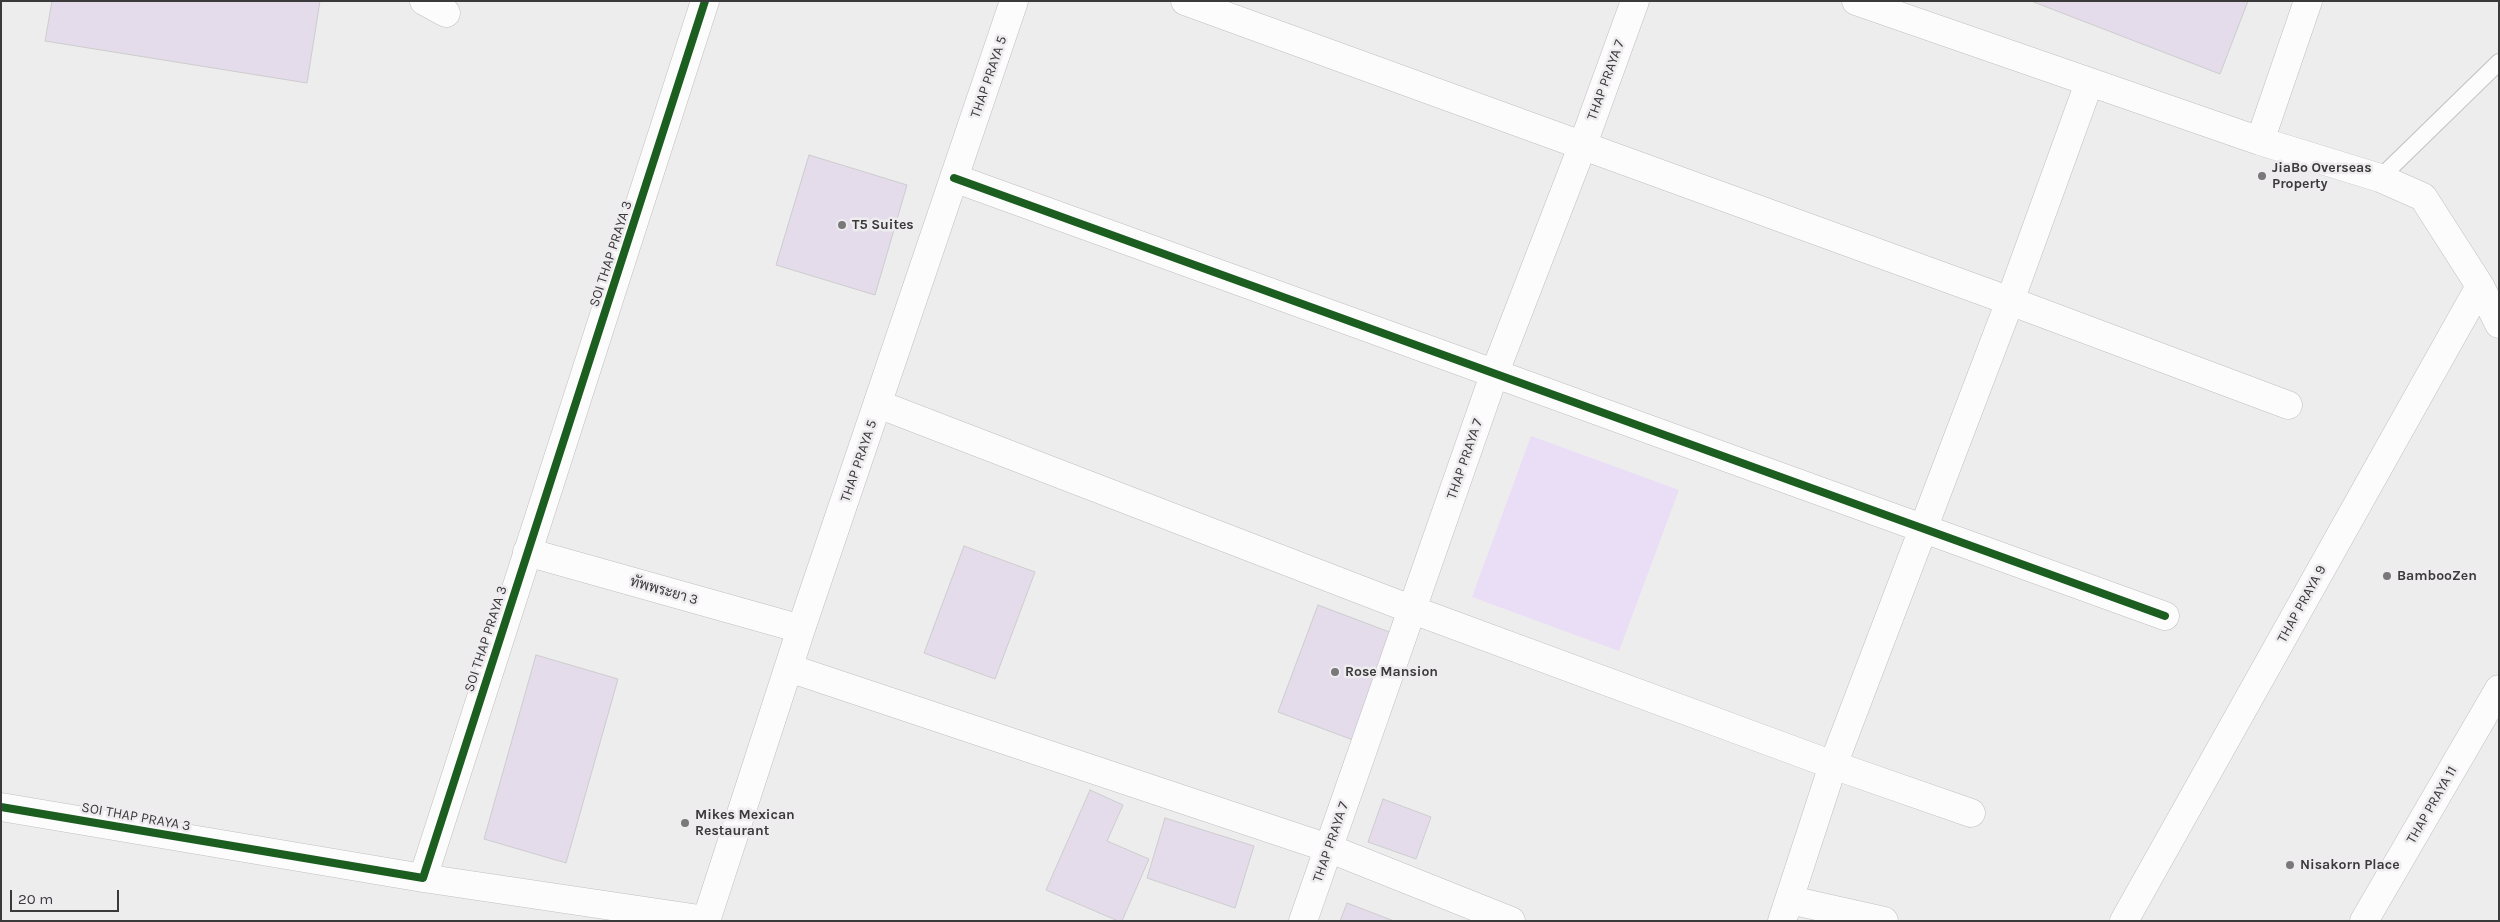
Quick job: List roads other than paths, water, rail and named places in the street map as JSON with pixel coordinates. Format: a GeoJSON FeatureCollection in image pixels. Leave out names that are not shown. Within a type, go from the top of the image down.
{"type":"FeatureCollection","features":[{"type":"Feature","properties":{"kind":"street","name":"SOI THAP PRAYA 3"},"geometry":{"type":"LineString","coordinates":[[1,807],[423,878],[705,1]]}},
{"type":"Feature","properties":{"kind":"street","name":"THAP PRAYA 5"},"geometry":{"type":"LineString","coordinates":[[706,921],[801,629],[1014,1]]}},
{"type":"Feature","properties":{"kind":"street"},"geometry":{"type":"LineString","coordinates":[[1185,1],[1582,147],[2010,301],[2288,405]]}},
{"type":"Feature","properties":{"kind":"street","name":"THAP PRAYA 7"},"geometry":{"type":"LineString","coordinates":[[1304,921],[1495,372],[1582,147],[1635,1]]}},
{"type":"Feature","properties":{"kind":"street"},"geometry":{"type":"LineString","coordinates":[[1856,1],[2260,141],[2380,178],[2424,197],[2480,286],[2499,324]]}},
{"type":"Feature","properties":{"kind":"street"},"geometry":{"type":"LineString","coordinates":[[2260,141],[2308,1]]}},
{"type":"Feature","properties":{"kind":"street"},"geometry":{"type":"LineString","coordinates":[[1884,921],[1786,910],[1832,765],[2010,301],[2090,83]]}},
{"type":"Feature","properties":{"kind":"street"},"geometry":{"type":"LineString","coordinates":[[954,178],[1495,372],[2165,616]]}},
{"type":"Feature","properties":{"kind":"street","name":"THAP PRAYA 9"},"geometry":{"type":"LineString","coordinates":[[2124,921],[2480,286]]}},
{"type":"Feature","properties":{"kind":"street"},"geometry":{"type":"LineString","coordinates":[[878,404],[1413,610],[1832,765],[1971,813]]}},
{"type":"Feature","properties":{"kind":"street","name":"ทัพพระยา 3"},"geometry":{"type":"LineString","coordinates":[[528,552],[801,629]]}},
{"type":"Feature","properties":{"kind":"street"},"geometry":{"type":"LineString","coordinates":[[789,668],[1328,848],[1511,921]]}},
{"type":"Feature","properties":{"kind":"street","name":"THAP PRAYA 11"},"geometry":{"type":"LineString","coordinates":[[2364,921],[2499,689]]}},
{"type":"Feature","properties":{"kind":"street"},"geometry":{"type":"LineString","coordinates":[[423,878],[706,921]]}},
{"type":"Feature","properties":{"kind":"lane"},"geometry":{"type":"LineString","coordinates":[[2380,178],[2499,62]]}},
{"type":"Feature","properties":{"kind":"place","name":"JiaBo Overseas Property"},"geometry":{"type":"Point","coordinates":[2262,176]}},
{"type":"Feature","properties":{"kind":"place","name":"T5 Suites"},"geometry":{"type":"Point","coordinates":[842,225]}},
{"type":"Feature","properties":{"kind":"place","name":"BambooZen"},"geometry":{"type":"Point","coordinates":[2387,576]}},
{"type":"Feature","properties":{"kind":"place","name":"Rose Mansion"},"geometry":{"type":"Point","coordinates":[1335,672]}},
{"type":"Feature","properties":{"kind":"place","name":"Mikes Mexican Restaurant"},"geometry":{"type":"Point","coordinates":[685,823]}},
{"type":"Feature","properties":{"kind":"place","name":"Nisakorn Place"},"geometry":{"type":"Point","coordinates":[2290,865]}}]}
